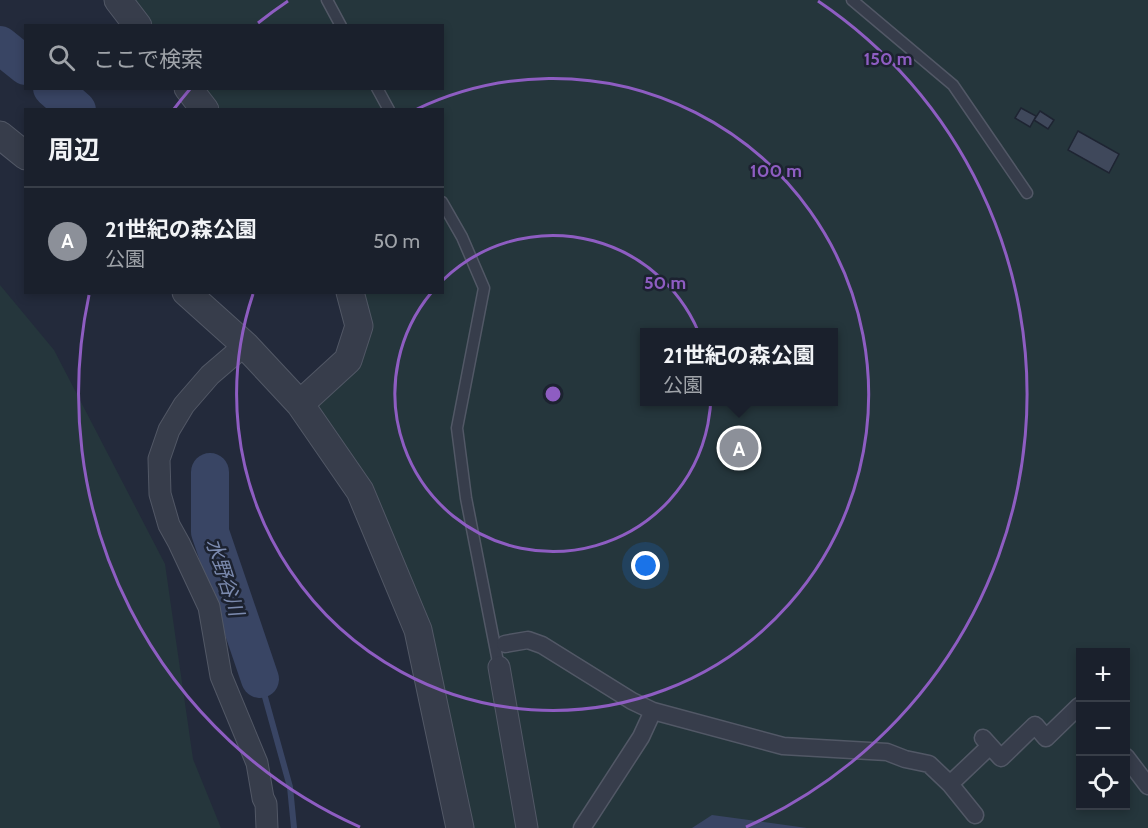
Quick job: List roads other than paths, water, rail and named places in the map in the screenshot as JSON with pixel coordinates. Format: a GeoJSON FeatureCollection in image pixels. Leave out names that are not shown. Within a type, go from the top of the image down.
{"type":"FeatureCollection","features":[{"type":"Feature","properties":{"kind":"street"},"geometry":{"type":"LineString","coordinates":[[118,0],[136,24]]}},
{"type":"Feature","properties":{"kind":"street"},"geometry":{"type":"LineString","coordinates":[[190,90],[203,108]]}},
{"type":"Feature","properties":{"kind":"street"},"geometry":{"type":"LineString","coordinates":[[0,135],[24,154]]}},
{"type":"Feature","properties":{"kind":"street"},"geometry":{"type":"LineString","coordinates":[[188,294],[245,345],[300,404],[360,491],[418,630],[460,828]]}},
{"type":"Feature","properties":{"kind":"street"},"geometry":{"type":"LineString","coordinates":[[300,404],[348,360],[360,326],[351,294]]}},
{"type":"Feature","properties":{"kind":"street"},"geometry":{"type":"LineString","coordinates":[[245,345],[210,375],[184,405],[169,430],[159,459],[160,494],[169,525],[210,607],[221,676],[257,763],[266,804],[267,828]]}},
{"type":"Feature","properties":{"kind":"street"},"geometry":{"type":"LineString","coordinates":[[505,644],[528,640],[542,645],[653,711],[783,746],[887,752],[929,764],[950,784],[975,815]]}},
{"type":"Feature","properties":{"kind":"street"},"geometry":{"type":"LineString","coordinates":[[499,667],[527,828]]}},
{"type":"Feature","properties":{"kind":"street"},"geometry":{"type":"LineString","coordinates":[[950,784],[986,742],[1001,758],[1035,725],[1046,738],[1076,710]]}},
{"type":"Feature","properties":{"kind":"street"},"geometry":{"type":"LineString","coordinates":[[582,828],[641,737],[653,711]]}},
{"type":"Feature","properties":{"kind":"street"},"geometry":{"type":"LineString","coordinates":[[1130,764],[1148,786]]}},
{"type":"Feature","properties":{"kind":"lane"},"geometry":{"type":"LineString","coordinates":[[327,0],[340,24]]}},
{"type":"Feature","properties":{"kind":"lane"},"geometry":{"type":"LineString","coordinates":[[852,0],[953,85],[1027,193]]}},
{"type":"Feature","properties":{"kind":"lane"},"geometry":{"type":"LineString","coordinates":[[378,90],[388,108]]}},
{"type":"Feature","properties":{"kind":"lane"},"geometry":{"type":"LineString","coordinates":[[444,206],[462,237],[484,288],[457,429],[466,498],[499,667]]}},
{"type":"Feature","properties":{"kind":"water"},"geometry":{"type":"Polygon","coordinates":[[[712,815],[807,828],[692,828],[712,815]]]}},
{"type":"Feature","properties":{"kind":"waterway","name":"水野谷川"},"geometry":{"type":"LineString","coordinates":[[0,45],[24,64]]}},
{"type":"Feature","properties":{"kind":"waterway","name":"水野谷川"},"geometry":{"type":"LineString","coordinates":[[54,90],[75,108]]}},
{"type":"Feature","properties":{"kind":"waterway","name":"水野谷川"},"geometry":{"type":"LineString","coordinates":[[210,472],[210,532],[260,679]]}},
{"type":"Feature","properties":{"kind":"waterway"},"geometry":{"type":"LineString","coordinates":[[260,679],[290,787],[294,828]]}},
{"type":"Feature","properties":{"kind":"place","name":"21世紀の森公園"},"geometry":{"type":"Point","coordinates":[739,448]}}]}
